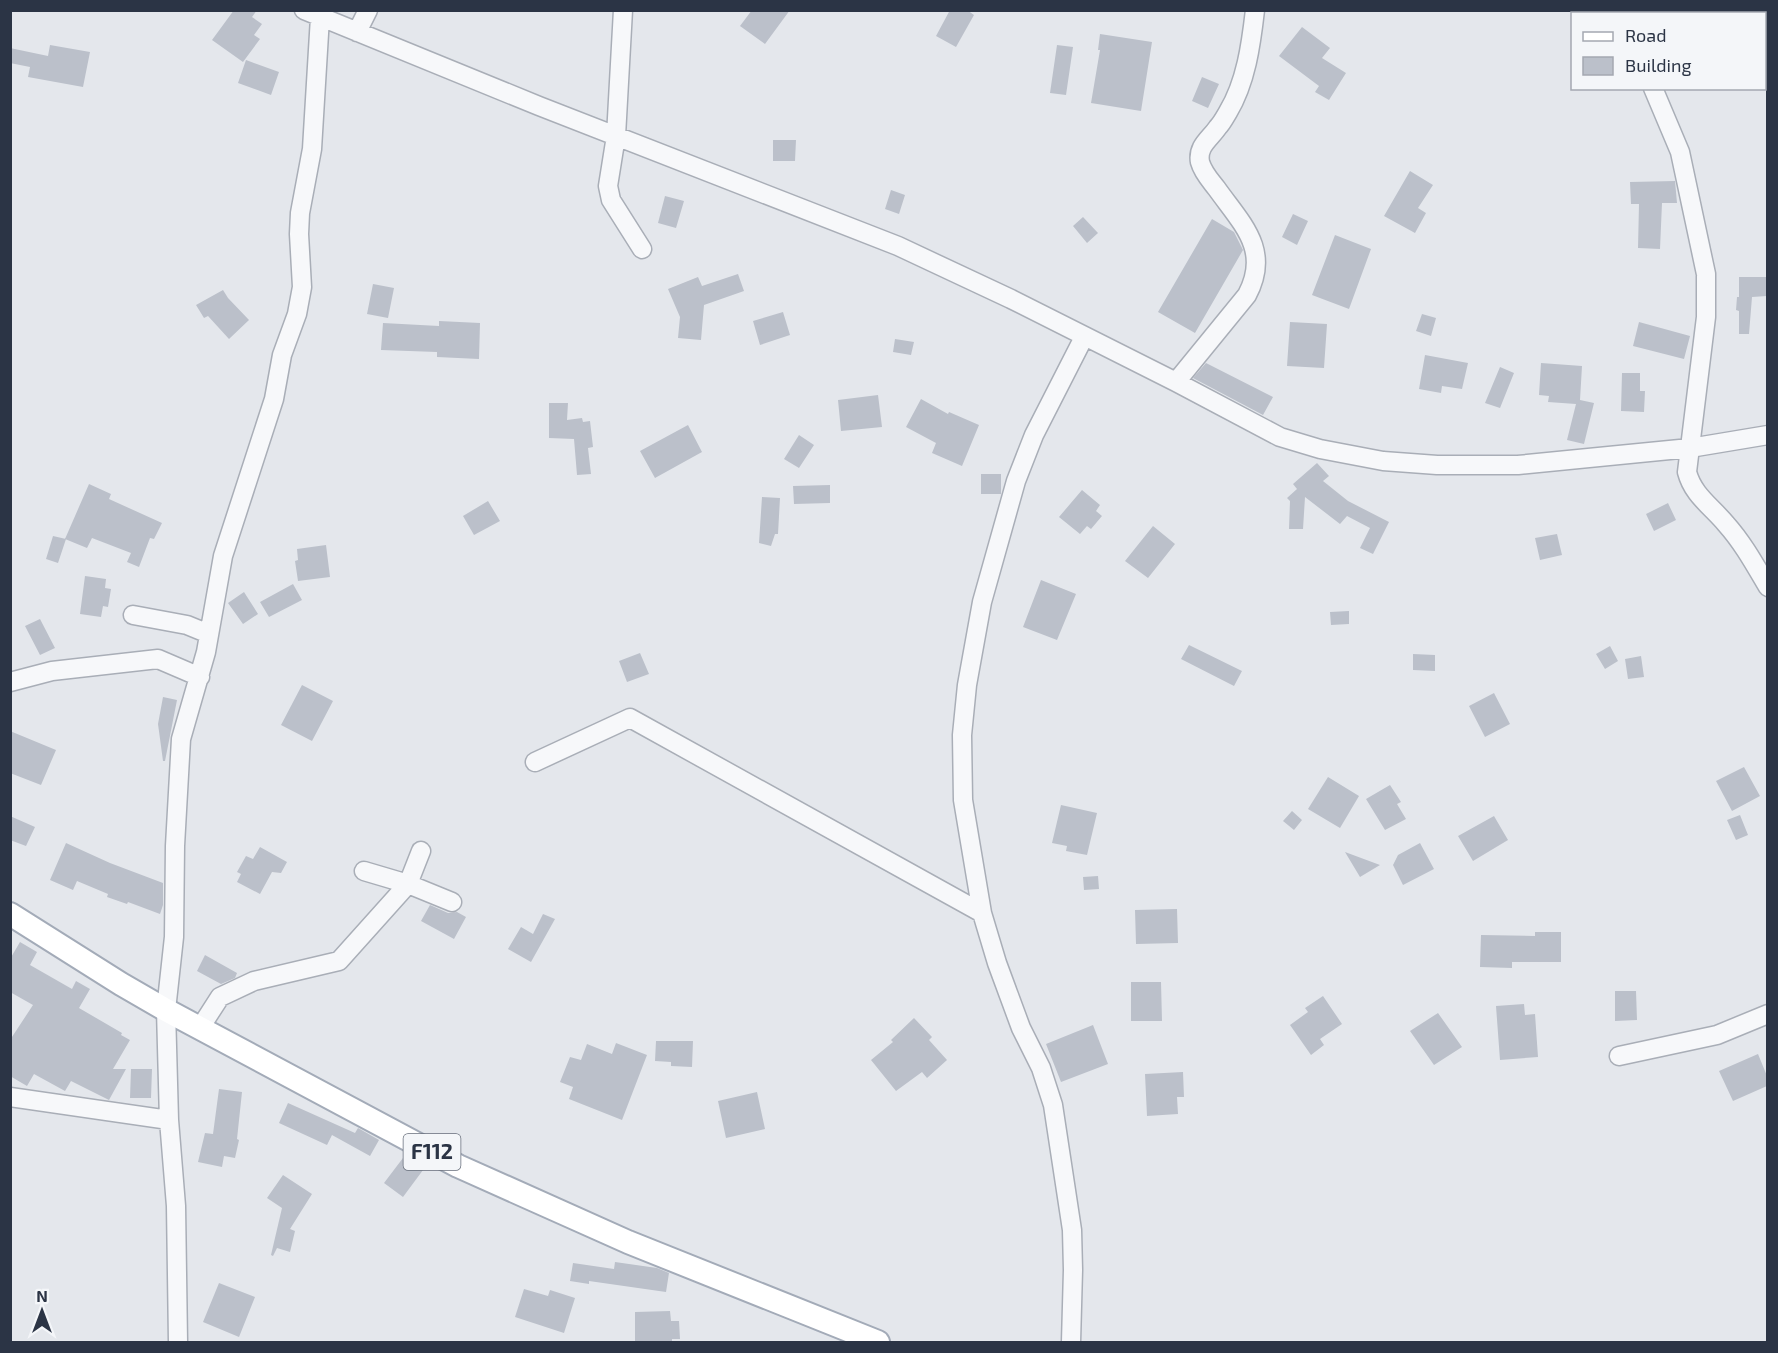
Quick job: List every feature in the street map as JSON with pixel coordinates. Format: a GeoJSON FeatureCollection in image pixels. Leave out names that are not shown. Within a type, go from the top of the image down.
{"type":"FeatureCollection","features":[{"type":"Feature","properties":{"kind":"main road","name":"F112"},"geometry":{"type":"LineString","coordinates":[[10,914],[166,1010],[458,1166],[628,1242],[878,1342]]}},
{"type":"Feature","properties":{"kind":"street"},"geometry":{"type":"LineString","coordinates":[[357,32],[368,10]]}},
{"type":"Feature","properties":{"kind":"street"},"geometry":{"type":"LineString","coordinates":[[623,10],[616,136],[608,186],[611,200],[642,249]]}},
{"type":"Feature","properties":{"kind":"street"},"geometry":{"type":"LineString","coordinates":[[1176,382],[1247,295],[1255,281],[1257,265],[1255,248],[1249,233],[1204,171],[1199,154],[1203,144],[1218,127],[1233,103],[1246,68],[1255,10]]}},
{"type":"Feature","properties":{"kind":"street"},"geometry":{"type":"LineString","coordinates":[[178,1342],[176,1206],[169,1120],[166,1010],[174,937],[175,836],[181,739],[200,677],[223,555],[274,399],[282,355],[297,314],[302,287],[300,213],[312,149],[312,14],[898,246],[1011,299],[1280,437],[1320,449],[1383,461],[1437,465],[1518,465],[1690,448],[1767,435]]}},
{"type":"Feature","properties":{"kind":"street"},"geometry":{"type":"LineString","coordinates":[[1654,90],[1680,153],[1706,274],[1706,317],[1687,461],[1689,483],[1742,543],[1767,587]]}},
{"type":"Feature","properties":{"kind":"street"},"geometry":{"type":"LineString","coordinates":[[1071,1342],[1074,1270],[1072,1230],[1053,1105],[1041,1068],[1021,1028],[1005,985],[982,913],[963,801],[962,735],[967,685],[982,602],[1016,481],[1034,435],[1084,337]]}},
{"type":"Feature","properties":{"kind":"street"},"geometry":{"type":"LineString","coordinates":[[133,615],[187,625],[209,634]]}},
{"type":"Feature","properties":{"kind":"street"},"geometry":{"type":"LineString","coordinates":[[10,682],[52,671],[158,659],[200,677]]}},
{"type":"Feature","properties":{"kind":"street"},"geometry":{"type":"LineString","coordinates":[[535,762],[630,718],[982,913]]}},
{"type":"Feature","properties":{"kind":"street"},"geometry":{"type":"LineString","coordinates":[[200,1028],[220,997],[254,981],[339,961],[408,884],[421,851]]}},
{"type":"Feature","properties":{"kind":"street"},"geometry":{"type":"LineString","coordinates":[[364,871],[408,884],[452,902]]}},
{"type":"Feature","properties":{"kind":"street"},"geometry":{"type":"LineString","coordinates":[[1619,1056],[1717,1035],[1767,1014]]}},
{"type":"Feature","properties":{"kind":"street"},"geometry":{"type":"LineString","coordinates":[[13,1102],[169,1120]]}},
{"type":"Feature","properties":{"kind":"building"},"geometry":{"type":"Polygon","coordinates":[[[234,10],[257,10],[252,17],[262,24],[254,35],[260,39],[243,62],[212,40],[234,10]]]}},
{"type":"Feature","properties":{"kind":"building"},"geometry":{"type":"Polygon","coordinates":[[[752,10],[790,10],[765,44],[740,26],[752,10]]]}},
{"type":"Feature","properties":{"kind":"building"},"geometry":{"type":"Polygon","coordinates":[[[950,10],[967,10],[974,15],[956,47],[936,36],[950,10]]]}},
{"type":"Feature","properties":{"kind":"building"},"geometry":{"type":"Polygon","coordinates":[[[1302,27],[1330,48],[1322,58],[1346,73],[1329,100],[1315,92],[1319,86],[1279,56],[1302,27]]]}},
{"type":"Feature","properties":{"kind":"building"},"geometry":{"type":"Polygon","coordinates":[[[1100,34],[1152,42],[1141,111],[1091,103],[1100,50],[1098,50],[1100,34]]]}},
{"type":"Feature","properties":{"kind":"building"},"geometry":{"type":"Polygon","coordinates":[[[50,45],[90,52],[83,87],[28,77],[30,67],[10,63],[10,48],[48,56],[50,45]]]}},
{"type":"Feature","properties":{"kind":"building"},"geometry":{"type":"Polygon","coordinates":[[[1057,45],[1073,47],[1066,95],[1050,93],[1057,45]]]}},
{"type":"Feature","properties":{"kind":"building"},"geometry":{"type":"Polygon","coordinates":[[[246,60],[279,72],[271,95],[238,83],[246,60]]]}},
{"type":"Feature","properties":{"kind":"building"},"geometry":{"type":"Polygon","coordinates":[[[1202,77],[1219,84],[1208,108],[1192,101],[1202,77]]]}},
{"type":"Feature","properties":{"kind":"building"},"geometry":{"type":"Polygon","coordinates":[[[773,140],[796,140],[795,161],[773,161],[773,140]]]}},
{"type":"Feature","properties":{"kind":"building"},"geometry":{"type":"Polygon","coordinates":[[[1410,171],[1433,185],[1418,208],[1426,213],[1415,233],[1384,216],[1410,171]]]}},
{"type":"Feature","properties":{"kind":"building"},"geometry":{"type":"Polygon","coordinates":[[[1675,181],[1677,203],[1662,203],[1660,249],[1638,248],[1639,204],[1631,204],[1630,182],[1675,181]]]}},
{"type":"Feature","properties":{"kind":"building"},"geometry":{"type":"Polygon","coordinates":[[[891,190],[905,195],[899,214],[885,209],[891,190]]]}},
{"type":"Feature","properties":{"kind":"building"},"geometry":{"type":"Polygon","coordinates":[[[665,196],[684,201],[676,228],[658,223],[665,196]]]}},
{"type":"Feature","properties":{"kind":"building"},"geometry":{"type":"Polygon","coordinates":[[[1293,214],[1308,221],[1297,245],[1282,237],[1293,214]]]}},
{"type":"Feature","properties":{"kind":"building"},"geometry":{"type":"Polygon","coordinates":[[[1083,217],[1098,233],[1087,243],[1073,226],[1083,217]]]}},
{"type":"Feature","properties":{"kind":"building"},"geometry":{"type":"Polygon","coordinates":[[[1212,219],[1234,232],[1243,250],[1195,333],[1158,312],[1212,219]]]}},
{"type":"Feature","properties":{"kind":"building"},"geometry":{"type":"Polygon","coordinates":[[[1335,235],[1371,249],[1349,309],[1312,295],[1335,235]]]}},
{"type":"Feature","properties":{"kind":"building"},"geometry":{"type":"Polygon","coordinates":[[[738,274],[744,291],[704,305],[701,340],[678,338],[680,317],[668,289],[698,277],[702,286],[738,274]]]}},
{"type":"Feature","properties":{"kind":"building"},"geometry":{"type":"Polygon","coordinates":[[[1739,277],[1767,277],[1767,296],[1752,297],[1749,334],[1739,334],[1739,311],[1736,310],[1737,297],[1739,297],[1739,277]]]}},
{"type":"Feature","properties":{"kind":"building"},"geometry":{"type":"Polygon","coordinates":[[[373,284],[394,288],[388,318],[367,314],[373,284]]]}},
{"type":"Feature","properties":{"kind":"building"},"geometry":{"type":"Polygon","coordinates":[[[223,290],[249,320],[229,339],[208,316],[204,318],[196,305],[223,290]]]}},
{"type":"Feature","properties":{"kind":"building"},"geometry":{"type":"Polygon","coordinates":[[[783,312],[790,335],[760,345],[753,321],[783,312]]]}},
{"type":"Feature","properties":{"kind":"building"},"geometry":{"type":"Polygon","coordinates":[[[1422,314],[1436,318],[1431,336],[1416,331],[1422,314]]]}},
{"type":"Feature","properties":{"kind":"building"},"geometry":{"type":"Polygon","coordinates":[[[439,321],[480,323],[479,359],[437,357],[437,352],[381,350],[383,323],[439,326],[439,321]]]}},
{"type":"Feature","properties":{"kind":"building"},"geometry":{"type":"Polygon","coordinates":[[[1290,322],[1327,324],[1324,368],[1287,366],[1290,322]]]}},
{"type":"Feature","properties":{"kind":"building"},"geometry":{"type":"Polygon","coordinates":[[[1639,322],[1690,336],[1684,359],[1633,346],[1639,322]]]}},
{"type":"Feature","properties":{"kind":"building"},"geometry":{"type":"Polygon","coordinates":[[[895,339],[914,342],[911,355],[893,352],[895,339]]]}},
{"type":"Feature","properties":{"kind":"building"},"geometry":{"type":"Polygon","coordinates":[[[1425,355],[1468,363],[1462,389],[1442,386],[1441,393],[1419,389],[1425,355]]]}},
{"type":"Feature","properties":{"kind":"building"},"geometry":{"type":"Polygon","coordinates":[[[1206,363],[1273,397],[1263,415],[1193,378],[1206,363]]]}},
{"type":"Feature","properties":{"kind":"building"},"geometry":{"type":"Polygon","coordinates":[[[1541,363],[1582,366],[1580,400],[1594,403],[1584,444],[1567,440],[1576,404],[1548,402],[1549,396],[1539,395],[1541,363]]]}},
{"type":"Feature","properties":{"kind":"building"},"geometry":{"type":"Polygon","coordinates":[[[1500,367],[1514,373],[1500,408],[1485,403],[1500,367]]]}},
{"type":"Feature","properties":{"kind":"building"},"geometry":{"type":"Polygon","coordinates":[[[1622,373],[1640,373],[1640,391],[1645,391],[1644,412],[1621,411],[1622,373]]]}},
{"type":"Feature","properties":{"kind":"building"},"geometry":{"type":"Polygon","coordinates":[[[878,395],[882,427],[841,431],[838,400],[878,395]]]}},
{"type":"Feature","properties":{"kind":"building"},"geometry":{"type":"Polygon","coordinates":[[[921,399],[948,414],[949,412],[979,425],[962,466],[932,453],[936,443],[906,427],[921,399]]]}},
{"type":"Feature","properties":{"kind":"building"},"geometry":{"type":"Polygon","coordinates":[[[549,403],[568,403],[567,420],[582,418],[583,422],[590,421],[593,447],[588,448],[591,474],[577,475],[574,439],[549,438],[549,403]]]}},
{"type":"Feature","properties":{"kind":"building"},"geometry":{"type":"Polygon","coordinates":[[[688,425],[702,452],[655,478],[640,451],[688,425]]]}},
{"type":"Feature","properties":{"kind":"building"},"geometry":{"type":"Polygon","coordinates":[[[799,435],[814,445],[799,468],[784,459],[799,435]]]}},
{"type":"Feature","properties":{"kind":"building"},"geometry":{"type":"Polygon","coordinates":[[[1317,463],[1329,476],[1323,481],[1348,501],[1389,522],[1373,554],[1360,548],[1370,528],[1347,516],[1340,524],[1305,497],[1303,529],[1289,529],[1290,501],[1287,498],[1297,489],[1293,484],[1317,463]]]}},
{"type":"Feature","properties":{"kind":"building"},"geometry":{"type":"Polygon","coordinates":[[[981,474],[1001,474],[1001,494],[981,494],[981,474]]]}},
{"type":"Feature","properties":{"kind":"building"},"geometry":{"type":"Polygon","coordinates":[[[89,484],[111,494],[109,499],[162,523],[154,539],[150,538],[139,567],[127,562],[131,553],[92,538],[87,548],[65,539],[89,484]]]}},
{"type":"Feature","properties":{"kind":"building"},"geometry":{"type":"Polygon","coordinates":[[[830,485],[830,503],[794,504],[793,486],[830,485]]]}},
{"type":"Feature","properties":{"kind":"building"},"geometry":{"type":"Polygon","coordinates":[[[1082,490],[1100,505],[1096,511],[1102,516],[1091,529],[1087,526],[1080,534],[1059,517],[1082,490]]]}},
{"type":"Feature","properties":{"kind":"building"},"geometry":{"type":"Polygon","coordinates":[[[762,497],[780,498],[778,534],[775,534],[771,546],[759,543],[762,497]]]}},
{"type":"Feature","properties":{"kind":"building"},"geometry":{"type":"Polygon","coordinates":[[[488,501],[500,521],[474,535],[463,516],[488,501]]]}},
{"type":"Feature","properties":{"kind":"building"},"geometry":{"type":"Polygon","coordinates":[[[1668,503],[1676,520],[1654,531],[1646,514],[1668,503]]]}},
{"type":"Feature","properties":{"kind":"building"},"geometry":{"type":"Polygon","coordinates":[[[1153,526],[1175,544],[1148,578],[1125,561],[1153,526]]]}},
{"type":"Feature","properties":{"kind":"building"},"geometry":{"type":"Polygon","coordinates":[[[1557,534],[1562,555],[1540,560],[1535,538],[1557,534]]]}},
{"type":"Feature","properties":{"kind":"building"},"geometry":{"type":"Polygon","coordinates":[[[53,536],[66,539],[58,563],[46,559],[53,536]]]}},
{"type":"Feature","properties":{"kind":"building"},"geometry":{"type":"Polygon","coordinates":[[[326,545],[330,577],[298,581],[295,561],[298,560],[297,549],[326,545]]]}},
{"type":"Feature","properties":{"kind":"building"},"geometry":{"type":"Polygon","coordinates":[[[85,576],[106,579],[105,588],[111,589],[108,607],[103,606],[101,617],[80,614],[85,576]]]}},
{"type":"Feature","properties":{"kind":"building"},"geometry":{"type":"Polygon","coordinates":[[[1041,580],[1076,594],[1057,640],[1023,627],[1041,580]]]}},
{"type":"Feature","properties":{"kind":"building"},"geometry":{"type":"Polygon","coordinates":[[[293,584],[302,600],[269,617],[260,602],[293,584]]]}},
{"type":"Feature","properties":{"kind":"building"},"geometry":{"type":"Polygon","coordinates":[[[244,592],[258,614],[243,624],[228,603],[244,592]]]}},
{"type":"Feature","properties":{"kind":"building"},"geometry":{"type":"Polygon","coordinates":[[[1349,611],[1349,624],[1331,625],[1330,612],[1349,611]]]}},
{"type":"Feature","properties":{"kind":"building"},"geometry":{"type":"Polygon","coordinates":[[[40,619],[55,648],[40,655],[25,626],[40,619]]]}},
{"type":"Feature","properties":{"kind":"building"},"geometry":{"type":"Polygon","coordinates":[[[1189,645],[1242,671],[1234,686],[1181,659],[1189,645]]]}},
{"type":"Feature","properties":{"kind":"building"},"geometry":{"type":"Polygon","coordinates":[[[1610,646],[1618,661],[1605,669],[1596,654],[1610,646]]]}},
{"type":"Feature","properties":{"kind":"building"},"geometry":{"type":"Polygon","coordinates":[[[640,653],[649,674],[627,682],[619,661],[640,653]]]}},
{"type":"Feature","properties":{"kind":"building"},"geometry":{"type":"Polygon","coordinates":[[[1413,654],[1435,655],[1435,671],[1413,670],[1413,654]]]}},
{"type":"Feature","properties":{"kind":"building"},"geometry":{"type":"Polygon","coordinates":[[[1641,656],[1644,677],[1628,679],[1625,659],[1641,656]]]}},
{"type":"Feature","properties":{"kind":"building"},"geometry":{"type":"Polygon","coordinates":[[[302,685],[333,701],[312,741],[281,725],[302,685]]]}},
{"type":"Feature","properties":{"kind":"building"},"geometry":{"type":"Polygon","coordinates":[[[1494,693],[1510,724],[1485,737],[1469,706],[1494,693]]]}},
{"type":"Feature","properties":{"kind":"building"},"geometry":{"type":"Polygon","coordinates":[[[163,697],[177,700],[165,761],[163,761],[158,724],[163,697]]]}},
{"type":"Feature","properties":{"kind":"building"},"geometry":{"type":"Polygon","coordinates":[[[10,731],[56,750],[41,785],[10,773],[10,731]]]}},
{"type":"Feature","properties":{"kind":"building"},"geometry":{"type":"Polygon","coordinates":[[[1744,767],[1760,796],[1732,811],[1716,781],[1744,767]]]}},
{"type":"Feature","properties":{"kind":"building"},"geometry":{"type":"Polygon","coordinates":[[[1328,777],[1359,796],[1340,828],[1308,809],[1328,777]]]}},
{"type":"Feature","properties":{"kind":"building"},"geometry":{"type":"Polygon","coordinates":[[[1390,785],[1401,802],[1397,804],[1406,819],[1385,830],[1366,799],[1390,785]]]}},
{"type":"Feature","properties":{"kind":"building"},"geometry":{"type":"Polygon","coordinates":[[[1061,805],[1097,813],[1087,855],[1066,851],[1067,846],[1052,843],[1061,805]]]}},
{"type":"Feature","properties":{"kind":"building"},"geometry":{"type":"Polygon","coordinates":[[[1292,811],[1302,820],[1294,830],[1283,821],[1292,811]]]}},
{"type":"Feature","properties":{"kind":"building"},"geometry":{"type":"Polygon","coordinates":[[[1740,815],[1748,835],[1736,840],[1727,820],[1740,815]]]}},
{"type":"Feature","properties":{"kind":"building"},"geometry":{"type":"Polygon","coordinates":[[[10,816],[35,827],[26,846],[10,840],[10,816]]]}},
{"type":"Feature","properties":{"kind":"building"},"geometry":{"type":"Polygon","coordinates":[[[1494,816],[1508,840],[1473,861],[1458,836],[1494,816]]]}},
{"type":"Feature","properties":{"kind":"building"},"geometry":{"type":"Polygon","coordinates":[[[66,843],[163,883],[163,905],[160,914],[107,897],[108,894],[77,881],[73,890],[50,880],[66,843]]]}},
{"type":"Feature","properties":{"kind":"building"},"geometry":{"type":"Polygon","coordinates":[[[1420,843],[1434,869],[1403,885],[1393,865],[1398,855],[1420,843]]]}},
{"type":"Feature","properties":{"kind":"building"},"geometry":{"type":"Polygon","coordinates":[[[260,847],[287,862],[281,873],[272,872],[260,894],[237,882],[241,874],[237,872],[246,856],[253,859],[260,847]]]}},
{"type":"Feature","properties":{"kind":"building"},"geometry":{"type":"Polygon","coordinates":[[[1345,852],[1380,865],[1360,877],[1345,852]]]}},
{"type":"Feature","properties":{"kind":"building"},"geometry":{"type":"Polygon","coordinates":[[[1098,876],[1099,889],[1084,890],[1083,877],[1098,876]]]}},
{"type":"Feature","properties":{"kind":"building"},"geometry":{"type":"Polygon","coordinates":[[[430,905],[448,913],[457,912],[466,917],[454,939],[421,921],[430,905]]]}},
{"type":"Feature","properties":{"kind":"building"},"geometry":{"type":"Polygon","coordinates":[[[1177,909],[1178,943],[1136,944],[1135,910],[1177,909]]]}},
{"type":"Feature","properties":{"kind":"building"},"geometry":{"type":"Polygon","coordinates":[[[543,914],[555,919],[531,962],[508,949],[521,927],[533,934],[543,914]]]}},
{"type":"Feature","properties":{"kind":"building"},"geometry":{"type":"Polygon","coordinates":[[[1535,932],[1561,932],[1561,962],[1512,962],[1512,968],[1480,967],[1481,935],[1535,936],[1535,932]]]}},
{"type":"Feature","properties":{"kind":"building"},"geometry":{"type":"Polygon","coordinates":[[[20,942],[37,952],[30,965],[72,989],[76,981],[90,989],[79,1008],[130,1040],[113,1069],[126,1069],[109,1100],[71,1081],[65,1091],[34,1074],[27,1086],[10,1076],[10,1040],[33,1005],[10,992],[10,959],[20,942]]]}},
{"type":"Feature","properties":{"kind":"building"},"geometry":{"type":"Polygon","coordinates":[[[205,955],[237,973],[235,978],[221,984],[197,971],[205,955]]]}},
{"type":"Feature","properties":{"kind":"building"},"geometry":{"type":"Polygon","coordinates":[[[1131,982],[1161,982],[1162,1021],[1131,1021],[1131,982]]]}},
{"type":"Feature","properties":{"kind":"building"},"geometry":{"type":"Polygon","coordinates":[[[1615,991],[1636,991],[1637,1020],[1615,1021],[1615,991]]]}},
{"type":"Feature","properties":{"kind":"building"},"geometry":{"type":"Polygon","coordinates":[[[1323,996],[1342,1024],[1320,1039],[1324,1045],[1311,1055],[1290,1025],[1308,1012],[1305,1008],[1323,996]]]}},
{"type":"Feature","properties":{"kind":"building"},"geometry":{"type":"Polygon","coordinates":[[[1524,1004],[1525,1015],[1535,1014],[1538,1057],[1500,1060],[1496,1006],[1524,1004]]]}},
{"type":"Feature","properties":{"kind":"building"},"geometry":{"type":"Polygon","coordinates":[[[1438,1013],[1462,1047],[1434,1065],[1410,1031],[1438,1013]]]}},
{"type":"Feature","properties":{"kind":"building"},"geometry":{"type":"Polygon","coordinates":[[[914,1018],[932,1037],[929,1040],[947,1060],[927,1078],[922,1072],[896,1091],[871,1060],[893,1042],[891,1040],[914,1018]]]}},
{"type":"Feature","properties":{"kind":"building"},"geometry":{"type":"Polygon","coordinates":[[[1093,1025],[1108,1064],[1061,1082],[1046,1044],[1093,1025]]]}},
{"type":"Feature","properties":{"kind":"building"},"geometry":{"type":"Polygon","coordinates":[[[656,1041],[693,1041],[692,1067],[671,1066],[671,1062],[655,1061],[656,1041]]]}},
{"type":"Feature","properties":{"kind":"building"},"geometry":{"type":"Polygon","coordinates":[[[616,1043],[647,1055],[622,1120],[569,1099],[573,1087],[560,1082],[570,1057],[581,1060],[587,1044],[612,1054],[616,1043]]]}},
{"type":"Feature","properties":{"kind":"building"},"geometry":{"type":"Polygon","coordinates":[[[1758,1054],[1767,1076],[1767,1086],[1733,1101],[1719,1071],[1758,1054]]]}},
{"type":"Feature","properties":{"kind":"building"},"geometry":{"type":"Polygon","coordinates":[[[131,1069],[152,1069],[151,1098],[130,1098],[131,1069]]]}},
{"type":"Feature","properties":{"kind":"building"},"geometry":{"type":"Polygon","coordinates":[[[1183,1072],[1184,1097],[1177,1097],[1178,1114],[1147,1116],[1145,1074],[1183,1072]]]}},
{"type":"Feature","properties":{"kind":"building"},"geometry":{"type":"Polygon","coordinates":[[[219,1089],[242,1092],[237,1139],[239,1140],[235,1158],[224,1156],[222,1167],[198,1162],[205,1133],[213,1134],[219,1089]]]}},
{"type":"Feature","properties":{"kind":"building"},"geometry":{"type":"Polygon","coordinates":[[[757,1092],[765,1129],[726,1138],[718,1101],[757,1092]]]}},
{"type":"Feature","properties":{"kind":"building"},"geometry":{"type":"Polygon","coordinates":[[[288,1103],[355,1133],[358,1128],[379,1140],[370,1156],[332,1135],[327,1145],[279,1123],[288,1103]]]}},
{"type":"Feature","properties":{"kind":"building"},"geometry":{"type":"Polygon","coordinates":[[[406,1154],[426,1166],[403,1197],[384,1183],[406,1154]]]}},
{"type":"Feature","properties":{"kind":"building"},"geometry":{"type":"Polygon","coordinates":[[[283,1175],[312,1194],[290,1229],[295,1231],[290,1252],[277,1248],[273,1256],[271,1255],[282,1208],[267,1198],[283,1175]]]}},
{"type":"Feature","properties":{"kind":"building"},"geometry":{"type":"Polygon","coordinates":[[[615,1262],[657,1268],[669,1273],[666,1292],[589,1281],[589,1284],[570,1281],[573,1263],[614,1269],[615,1262]]]}},
{"type":"Feature","properties":{"kind":"building"},"geometry":{"type":"Polygon","coordinates":[[[219,1283],[255,1297],[239,1337],[203,1322],[219,1283]]]}},
{"type":"Feature","properties":{"kind":"building"},"geometry":{"type":"Polygon","coordinates":[[[524,1289],[548,1296],[550,1290],[575,1298],[564,1333],[515,1317],[524,1289]]]}},
{"type":"Feature","properties":{"kind":"building"},"geometry":{"type":"Polygon","coordinates":[[[670,1311],[671,1321],[679,1321],[680,1339],[672,1339],[672,1342],[635,1342],[635,1312],[670,1311]]]}}]}
